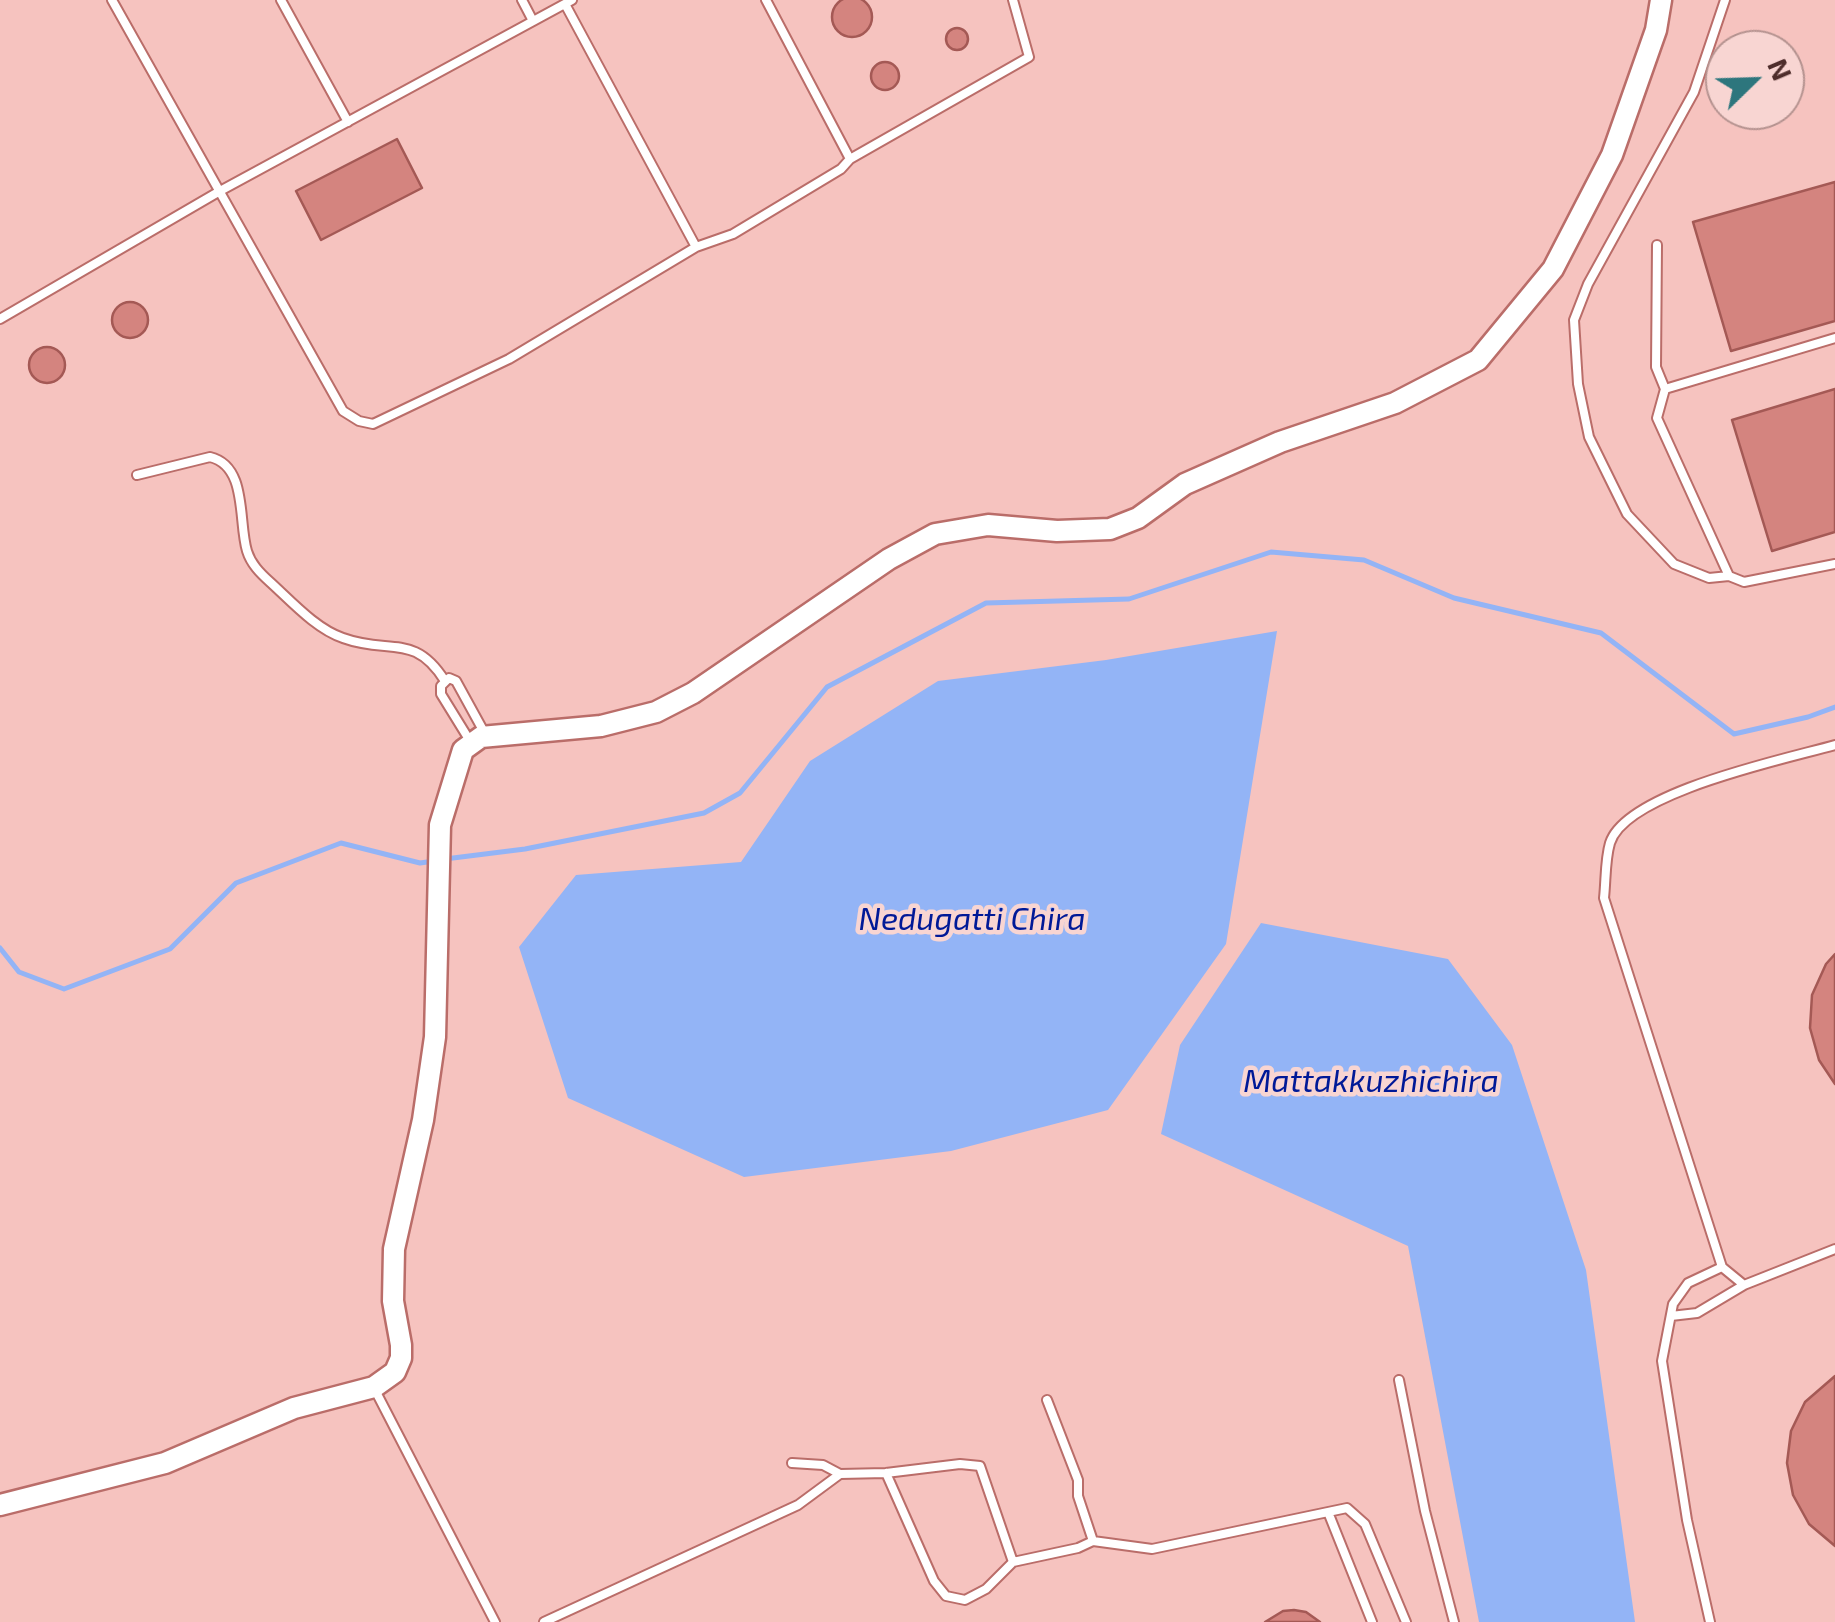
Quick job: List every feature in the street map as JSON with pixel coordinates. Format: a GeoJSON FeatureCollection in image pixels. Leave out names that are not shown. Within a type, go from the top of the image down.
{"type":"FeatureCollection","features":[{"type":"Feature","properties":{"kind":"main road"},"geometry":{"type":"LineString","coordinates":[[0,1504],[165,1462],[294,1408],[374,1387],[395,1372],[401,1358],[393,1300],[394,1249],[423,1120],[435,1037],[440,825],[463,750],[478,739],[601,726],[656,712],[693,693],[889,559],[935,534],[988,525],[1057,531],[1110,530],[1138,518],[1185,484],[1280,442],[1395,403],[1478,360],[1554,269],[1612,155],[1656,30],[1662,0]]}},
{"type":"Feature","properties":{"kind":"lane"},"geometry":{"type":"LineString","coordinates":[[112,0],[343,410],[359,422],[373,424],[509,359],[696,247],[733,234],[841,169],[850,159],[1030,57],[1012,0]]}},
{"type":"Feature","properties":{"kind":"lane"},"geometry":{"type":"LineString","coordinates":[[281,0],[348,122]]}},
{"type":"Feature","properties":{"kind":"lane"},"geometry":{"type":"LineString","coordinates":[[522,0],[533,21]]}},
{"type":"Feature","properties":{"kind":"lane"},"geometry":{"type":"LineString","coordinates":[[766,0],[850,159]]}},
{"type":"Feature","properties":{"kind":"lane"},"geometry":{"type":"LineString","coordinates":[[1725,0],[1694,92],[1588,284],[1574,320],[1578,384],[1589,437],[1628,514],[1674,564],[1709,578],[1728,576],[1744,582],[1835,564]]}},
{"type":"Feature","properties":{"kind":"lane"},"geometry":{"type":"LineString","coordinates":[[0,320],[220,191],[568,2],[696,247]]}},
{"type":"Feature","properties":{"kind":"lane"},"geometry":{"type":"LineString","coordinates":[[1657,245],[1656,367],[1665,389],[1657,418],[1728,576]]}},
{"type":"Feature","properties":{"kind":"lane"},"geometry":{"type":"LineString","coordinates":[[1665,389],[1835,338]]}},
{"type":"Feature","properties":{"kind":"lane"},"geometry":{"type":"LineString","coordinates":[[137,475],[210,456],[221,460],[237,486],[247,553],[256,568],[327,631],[346,640],[418,650],[445,681]]}},
{"type":"Feature","properties":{"kind":"lane"},"geometry":{"type":"LineString","coordinates":[[449,678],[456,681],[478,739],[441,694],[441,686],[449,678]]}},
{"type":"Feature","properties":{"kind":"lane"},"geometry":{"type":"LineString","coordinates":[[1744,1285],[1722,1267],[1604,898],[1611,840],[1632,815],[1683,789],[1835,744]]}},
{"type":"Feature","properties":{"kind":"lane"},"geometry":{"type":"LineString","coordinates":[[1672,1316],[1697,1313],[1744,1285],[1835,1249]]}},
{"type":"Feature","properties":{"kind":"lane"},"geometry":{"type":"LineString","coordinates":[[1710,1622],[1687,1520],[1662,1361],[1673,1304],[1688,1283],[1722,1267]]}},
{"type":"Feature","properties":{"kind":"lane"},"geometry":{"type":"LineString","coordinates":[[1399,1380],[1424,1512],[1454,1622]]}},
{"type":"Feature","properties":{"kind":"lane"},"geometry":{"type":"LineString","coordinates":[[374,1387],[495,1622]]}},
{"type":"Feature","properties":{"kind":"lane"},"geometry":{"type":"LineString","coordinates":[[1047,1400],[1078,1480],[1078,1496],[1092,1541]]}},
{"type":"Feature","properties":{"kind":"lane"},"geometry":{"type":"LineString","coordinates":[[792,1462],[823,1465],[840,1474],[960,1464],[980,1466],[1013,1562]]}},
{"type":"Feature","properties":{"kind":"lane"},"geometry":{"type":"LineString","coordinates":[[886,1473],[934,1581],[946,1596],[965,1600],[1013,1562],[1078,1548],[1092,1541],[1152,1549],[1347,1508],[1365,1524],[1406,1622]]}},
{"type":"Feature","properties":{"kind":"lane"},"geometry":{"type":"LineString","coordinates":[[544,1622],[798,1504],[840,1474]]}},
{"type":"Feature","properties":{"kind":"lane"},"geometry":{"type":"LineString","coordinates":[[1328,1512],[1372,1622]]}},
{"type":"Feature","properties":{"kind":"water","name":"Nedugatti Chira"},"geometry":{"type":"Polygon","coordinates":[[[1277,631],[1226,944],[1108,1110],[951,1151],[744,1177],[568,1098],[519,947],[576,875],[741,862],[810,761],[938,681],[1106,660],[1277,631]]]}},
{"type":"Feature","properties":{"kind":"water","name":"Mattakkuzhichira"},"geometry":{"type":"Polygon","coordinates":[[[1261,923],[1448,959],[1512,1045],[1586,1270],[1635,1622],[1479,1622],[1408,1246],[1161,1134],[1180,1045],[1261,923]]]}},
{"type":"Feature","properties":{"kind":"building"},"geometry":{"type":"Polygon","coordinates":[[[852,-3],[866,3],[872,17],[866,31],[852,37],[838,31],[832,17],[838,3],[852,-3]]]}},
{"type":"Feature","properties":{"kind":"building"},"geometry":{"type":"Polygon","coordinates":[[[957,28],[965,31],[965,47],[957,50],[949,47],[946,39],[949,31],[957,28]]]}},
{"type":"Feature","properties":{"kind":"building"},"geometry":{"type":"Polygon","coordinates":[[[885,62],[895,66],[899,76],[895,86],[885,90],[875,86],[871,76],[875,66],[885,62]]]}},
{"type":"Feature","properties":{"kind":"building"},"geometry":{"type":"Polygon","coordinates":[[[397,139],[422,188],[321,240],[296,191],[397,139]]]}},
{"type":"Feature","properties":{"kind":"building"},"geometry":{"type":"Polygon","coordinates":[[[1835,182],[1835,321],[1731,351],[1693,222],[1835,182]]]}},
{"type":"Feature","properties":{"kind":"building"},"geometry":{"type":"Polygon","coordinates":[[[130,302],[143,307],[148,320],[143,333],[130,338],[117,333],[112,320],[117,307],[130,302]]]}},
{"type":"Feature","properties":{"kind":"building"},"geometry":{"type":"Polygon","coordinates":[[[47,347],[59,353],[65,365],[59,377],[47,383],[35,377],[29,365],[35,353],[47,347]]]}},
{"type":"Feature","properties":{"kind":"building"},"geometry":{"type":"Polygon","coordinates":[[[1835,389],[1835,532],[1772,551],[1732,420],[1835,389]]]}},
{"type":"Feature","properties":{"kind":"building"},"geometry":{"type":"Polygon","coordinates":[[[1835,954],[1835,1084],[1819,1060],[1810,1028],[1812,995],[1835,954]]]}},
{"type":"Feature","properties":{"kind":"building"},"geometry":{"type":"Polygon","coordinates":[[[1835,1376],[1835,1546],[1809,1524],[1793,1495],[1787,1463],[1791,1431],[1805,1402],[1835,1376]]]}},
{"type":"Feature","properties":{"kind":"building"},"geometry":{"type":"Polygon","coordinates":[[[1283,1611],[1306,1612],[1320,1622],[1265,1622],[1283,1611]]]}},
{"type":"Feature","properties":{"kind":"waterway"},"geometry":{"type":"LineString","coordinates":[[445,859],[525,849],[704,813],[740,793],[827,687],[986,603],[1129,599],[1271,552],[1364,560],[1454,598],[1601,633],[1734,734],[1835,707]]}},
{"type":"Feature","properties":{"kind":"waterway"},"geometry":{"type":"LineString","coordinates":[[0,948],[19,972],[64,989],[170,949],[236,883],[341,843],[420,863],[434,861]]}}]}
